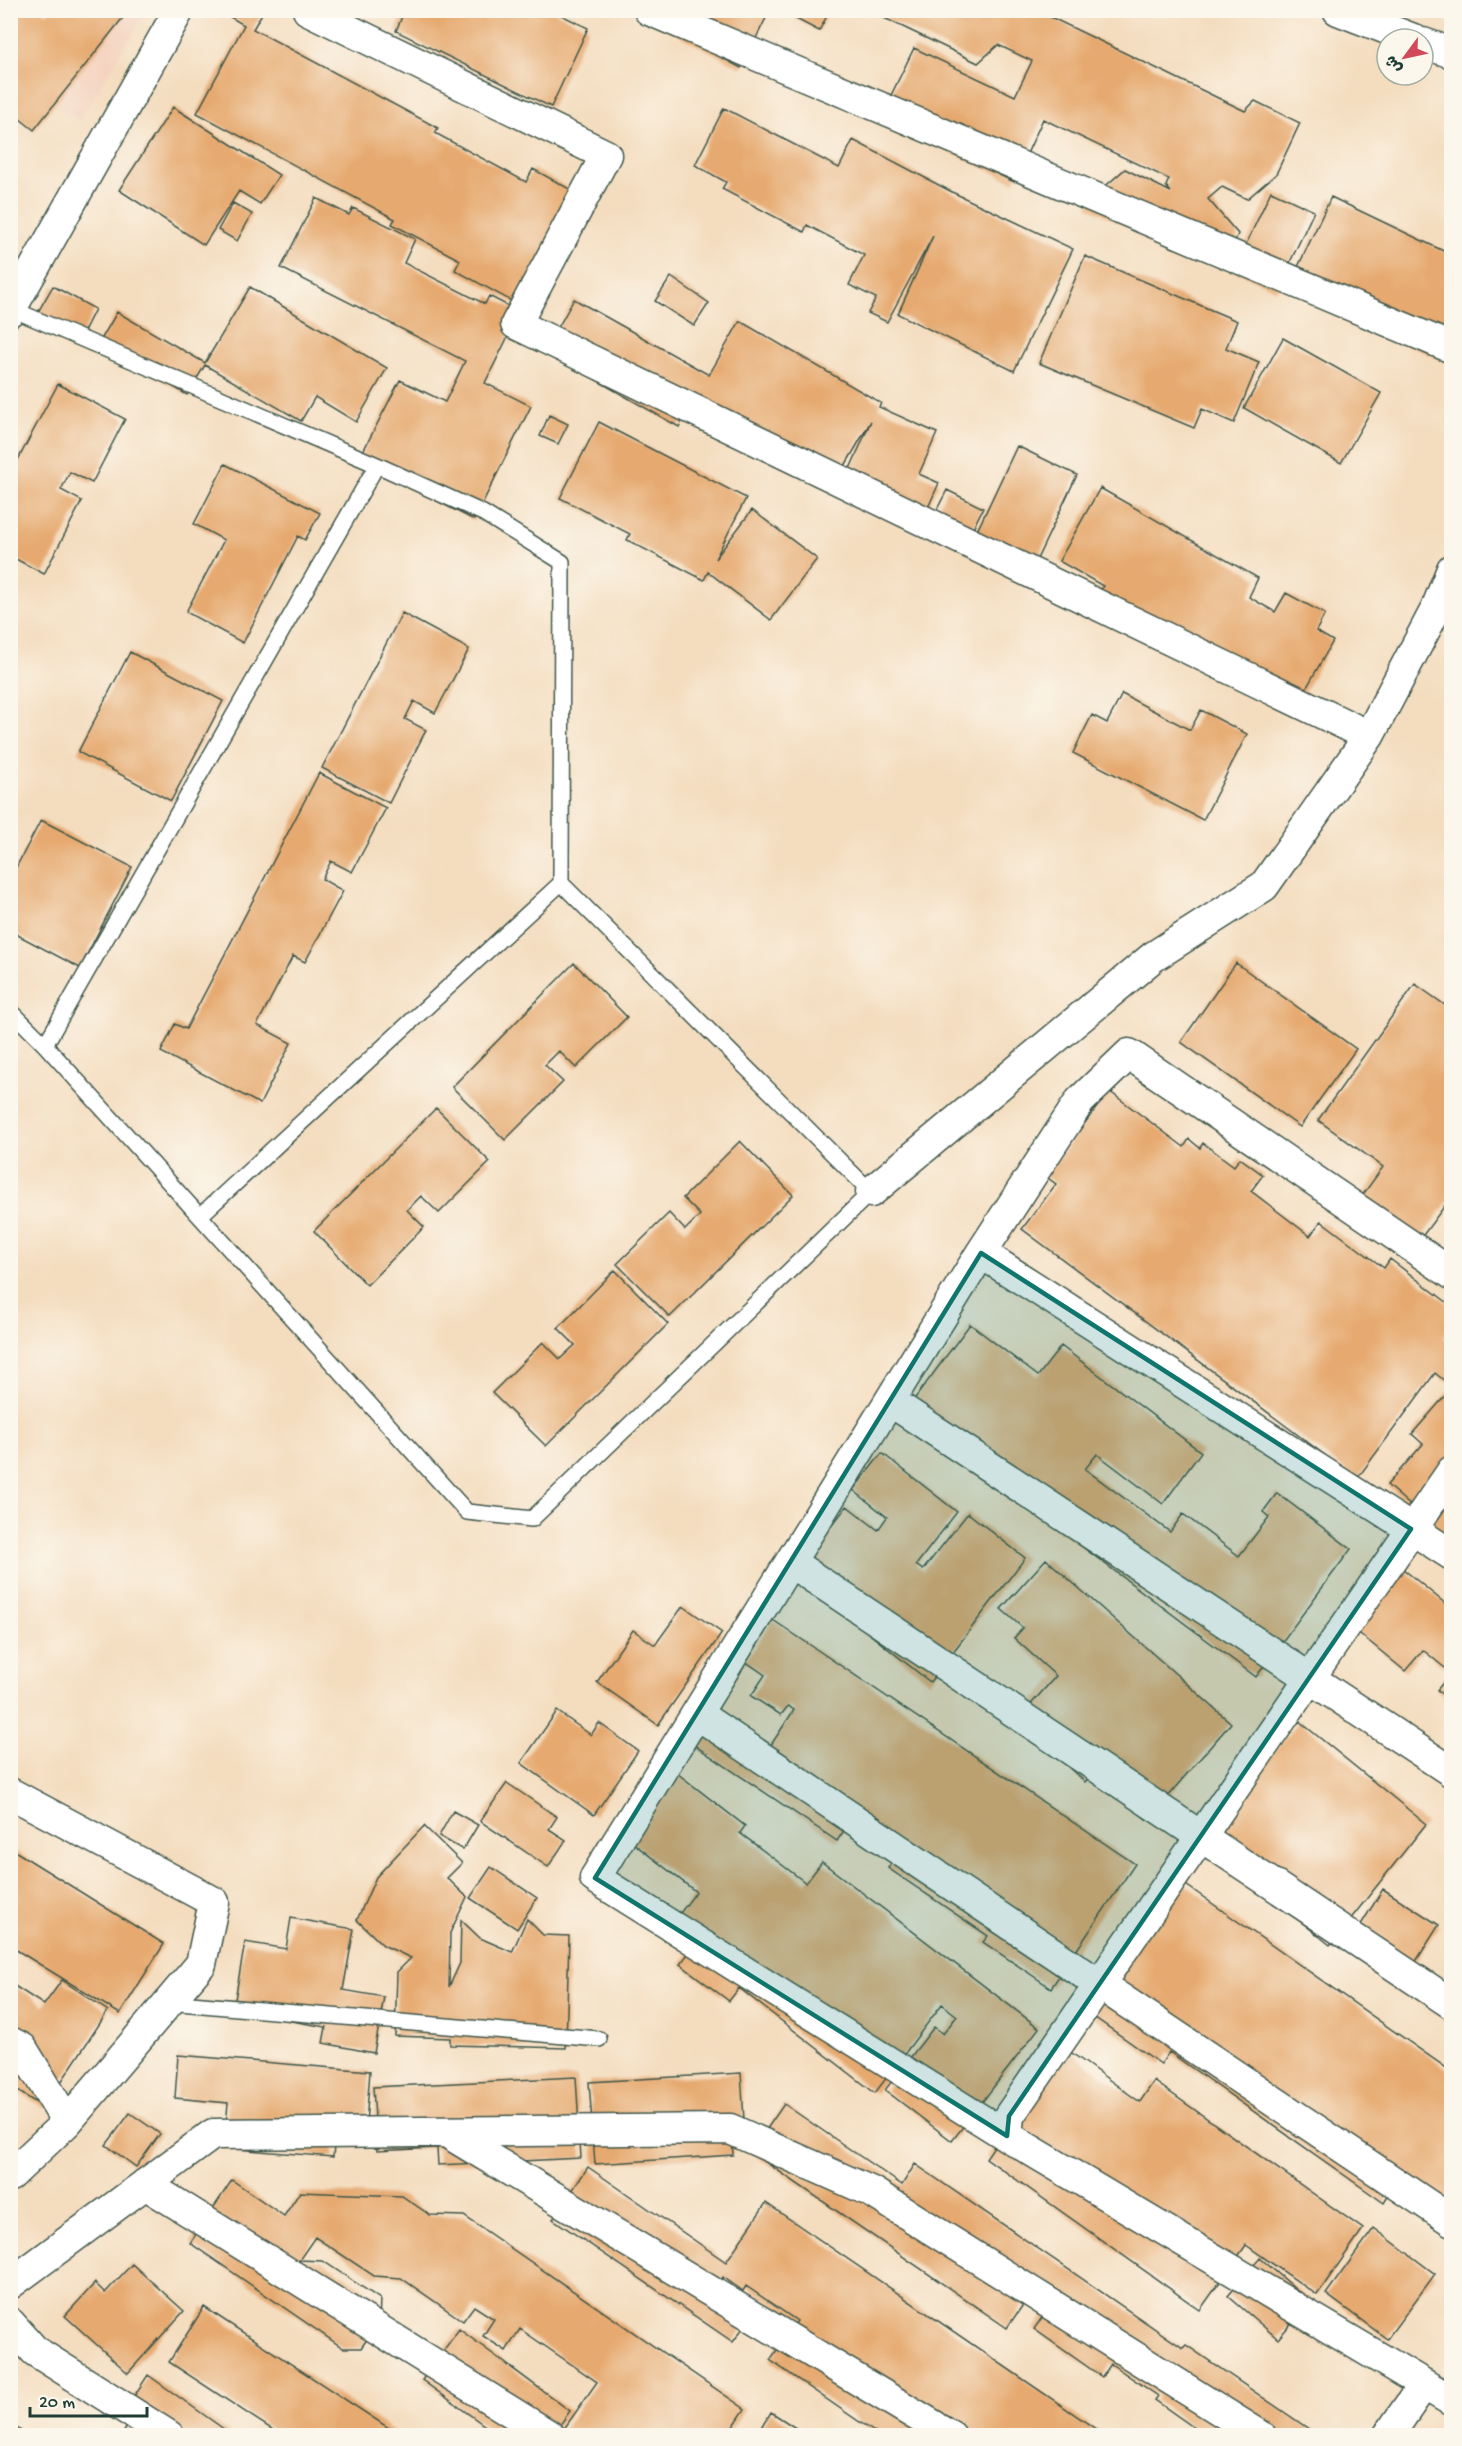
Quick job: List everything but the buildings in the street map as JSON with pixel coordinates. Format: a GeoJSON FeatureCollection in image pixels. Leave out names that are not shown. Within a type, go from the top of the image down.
{"type":"FeatureCollection","features":[{"type":"Feature","properties":{"kind":"street"},"geometry":{"type":"LineString","coordinates":[[11,310],[179,10]]}},
{"type":"Feature","properties":{"kind":"street"},"geometry":{"type":"LineString","coordinates":[[308,10],[606,155],[516,324],[1369,736]]}},
{"type":"Feature","properties":{"kind":"street"},"geometry":{"type":"LineString","coordinates":[[649,10],[1452,348]]}},
{"type":"Feature","properties":{"kind":"street"},"geometry":{"type":"LineString","coordinates":[[1338,10],[1382,27]]}},
{"type":"Feature","properties":{"kind":"street"},"geometry":{"type":"LineString","coordinates":[[1435,48],[1452,54]]}},
{"type":"Feature","properties":{"kind":"street"},"geometry":{"type":"LineString","coordinates":[[871,1192],[1154,957],[1264,886],[1369,736],[1444,609],[1452,569]]}},
{"type":"Feature","properties":{"kind":"street"},"geometry":{"type":"LineString","coordinates":[[1452,1274],[1129,1054],[1080,1101],[981,1253],[595,1878],[1006,2136],[1452,2401]]}},
{"type":"Feature","properties":{"kind":"street"},"geometry":{"type":"LineString","coordinates":[[981,1253],[1452,1555]]}},
{"type":"Feature","properties":{"kind":"street"},"geometry":{"type":"LineString","coordinates":[[890,1401],[1452,1772]]}},
{"type":"Feature","properties":{"kind":"street"},"geometry":{"type":"LineString","coordinates":[[1006,2136],[1009,2116],[1452,1471]]}},
{"type":"Feature","properties":{"kind":"street"},"geometry":{"type":"LineString","coordinates":[[790,1562],[1452,2004]]}},
{"type":"Feature","properties":{"kind":"street"},"geometry":{"type":"LineString","coordinates":[[697,1714],[1452,2221]]}},
{"type":"Feature","properties":{"kind":"street"},"geometry":{"type":"LineString","coordinates":[[10,1793],[214,1902],[201,1964],[67,2122],[10,2176]]}},
{"type":"Feature","properties":{"kind":"street"},"geometry":{"type":"LineString","coordinates":[[10,2042],[22,2048],[67,2122]]}},
{"type":"Feature","properties":{"kind":"street"},"geometry":{"type":"LineString","coordinates":[[10,2284],[213,2134],[730,2129],[873,2192],[1261,2436]]}},
{"type":"Feature","properties":{"kind":"street"},"geometry":{"type":"LineString","coordinates":[[446,2132],[951,2436]]}},
{"type":"Feature","properties":{"kind":"street"},"geometry":{"type":"LineString","coordinates":[[144,2184],[550,2436]]}},
{"type":"Feature","properties":{"kind":"street"},"geometry":{"type":"LineString","coordinates":[[10,2323],[35,2351],[169,2436]]}},
{"type":"Feature","properties":{"kind":"street"},"geometry":{"type":"LineString","coordinates":[[1388,2436],[1424,2384]]}},
{"type":"Feature","properties":{"kind":"lane"},"geometry":{"type":"LineString","coordinates":[[10,1010],[45,1045],[467,1512],[532,1520],[871,1192],[561,883],[562,562],[483,513],[377,465],[11,310]]}},
{"type":"Feature","properties":{"kind":"lane"},"geometry":{"type":"LineString","coordinates":[[45,1045],[377,465]]}},
{"type":"Feature","properties":{"kind":"lane"},"geometry":{"type":"LineString","coordinates":[[200,1216],[561,883]]}},
{"type":"Feature","properties":{"kind":"lane"},"geometry":{"type":"LineString","coordinates":[[168,2002],[599,2039]]}},
{"type":"Feature","properties":{"kind":"highlighted area"},"geometry":{"type":"Polygon","coordinates":[[[981,1253],[1411,1529],[1009,2116],[1007,2136],[595,1878],[981,1253]]]}},
{"type":"Feature","properties":{"kind":"shaded area"},"geometry":{"type":"Polygon","coordinates":[[[11,11],[147,11],[79,120],[11,81],[11,11]]]}}]}
